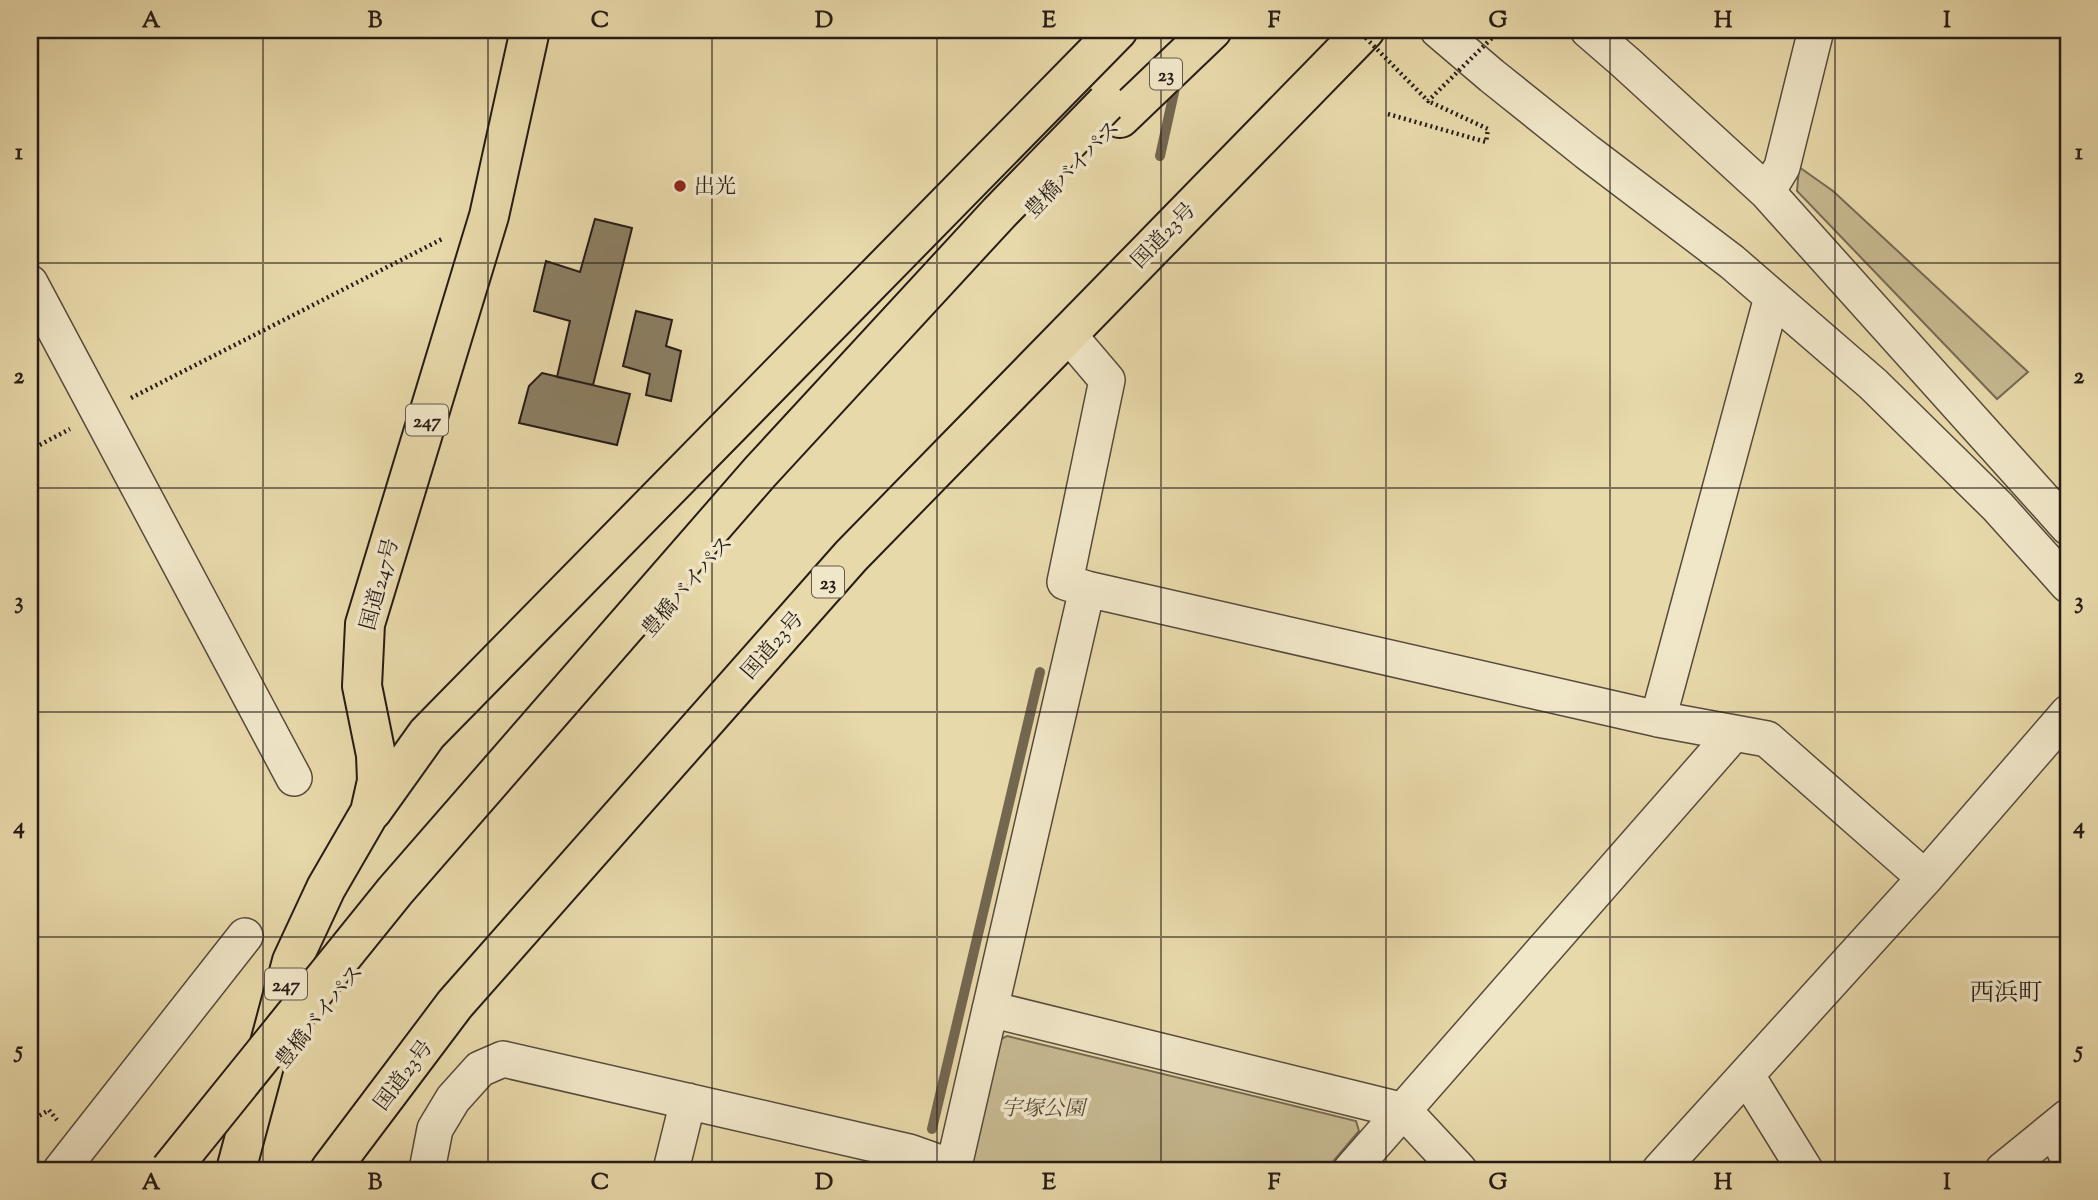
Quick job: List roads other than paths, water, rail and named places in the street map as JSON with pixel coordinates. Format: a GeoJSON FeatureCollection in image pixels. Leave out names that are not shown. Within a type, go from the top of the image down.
{"type":"FeatureCollection","features":[{"type":"Feature","properties":{"kind":"highway","name":"国道247号"},"geometry":{"type":"LineString","coordinates":[[236,1170],[292,961],[326,888],[370,812],[377,781],[376,755],[362,686],[365,624],[489,216],[530,30]]}},
{"type":"Feature","properties":{"kind":"highway"},"geometry":{"type":"LineString","coordinates":[[370,812],[428,734],[1118,30]]}},
{"type":"Feature","properties":{"kind":"highway","name":"豊橋バイパス"},"geometry":{"type":"LineString","coordinates":[[170,1170],[395,891],[760,472],[999,213],[1106,103],[1182,30]]}},
{"type":"Feature","properties":{"kind":"highway","name":"豊橋バイパス"},"geometry":{"type":"LineString","coordinates":[[195,1170],[411,902],[775,485],[1120,118],[1212,30]]}},
{"type":"Feature","properties":{"kind":"highway","name":"国道23号"},"geometry":{"type":"LineString","coordinates":[[331,1170],[455,1004],[850,556],[1365,30]]}},
{"type":"Feature","properties":{"kind":"highway"},"geometry":{"type":"LineString","coordinates":[[312,1170],[455,1004]]}},
{"type":"Feature","properties":{"kind":"street"},"geometry":{"type":"LineString","coordinates":[[1438,30],[1492,76],[1732,262],[1873,384],[1998,507],[2068,585]]}},
{"type":"Feature","properties":{"kind":"street"},"geometry":{"type":"LineString","coordinates":[[1588,30],[1767,192],[2068,527]]}},
{"type":"Feature","properties":{"kind":"street"},"geometry":{"type":"LineString","coordinates":[[1767,192],[1782,167],[1816,30]]}},
{"type":"Feature","properties":{"kind":"street"},"geometry":{"type":"LineString","coordinates":[[30,283],[294,778]]}},
{"type":"Feature","properties":{"kind":"street"},"geometry":{"type":"LineString","coordinates":[[1658,719],[1772,297]]}},
{"type":"Feature","properties":{"kind":"street"},"geometry":{"type":"LineString","coordinates":[[1067,333],[1107,380],[1065,582],[1658,719],[1766,739],[1925,878]]}},
{"type":"Feature","properties":{"kind":"street"},"geometry":{"type":"LineString","coordinates":[[427,1170],[435,1129],[453,1099],[480,1069],[503,1059],[688,1101],[907,1161],[953,1169],[1087,589]]}},
{"type":"Feature","properties":{"kind":"street"},"geometry":{"type":"LineString","coordinates":[[1660,1170],[1925,878],[2068,713]]}},
{"type":"Feature","properties":{"kind":"street"},"geometry":{"type":"LineString","coordinates":[[1352,1170],[1734,733]]}},
{"type":"Feature","properties":{"kind":"street"},"geometry":{"type":"LineString","coordinates":[[61,1170],[245,936]]}},
{"type":"Feature","properties":{"kind":"street"},"geometry":{"type":"LineString","coordinates":[[990,1009],[1404,1111],[1459,1170]]}},
{"type":"Feature","properties":{"kind":"street"},"geometry":{"type":"LineString","coordinates":[[1747,1076],[1804,1170]]}},
{"type":"Feature","properties":{"kind":"street"},"geometry":{"type":"LineString","coordinates":[[671,1170],[688,1101]]}},
{"type":"Feature","properties":{"kind":"street"},"geometry":{"type":"LineString","coordinates":[[2003,1170],[2064,1135]]}},
{"type":"Feature","properties":{"kind":"waterway"},"geometry":{"type":"LineString","coordinates":[[1160,156],[1177,79]]}},
{"type":"Feature","properties":{"kind":"waterway"},"geometry":{"type":"LineString","coordinates":[[932,1129],[1040,672]]}},
{"type":"Feature","properties":{"kind":"place","name":"出光"},"geometry":{"type":"Point","coordinates":[680,186]}},
{"type":"Feature","properties":{"kind":"district","name":"西浜町"},"geometry":{"type":"Point","coordinates":[2006,992]}},
{"type":"Feature","properties":{"kind":"park label","name":"宇塚公園"},"geometry":{"type":"Point","coordinates":[1043,1108]}}]}
